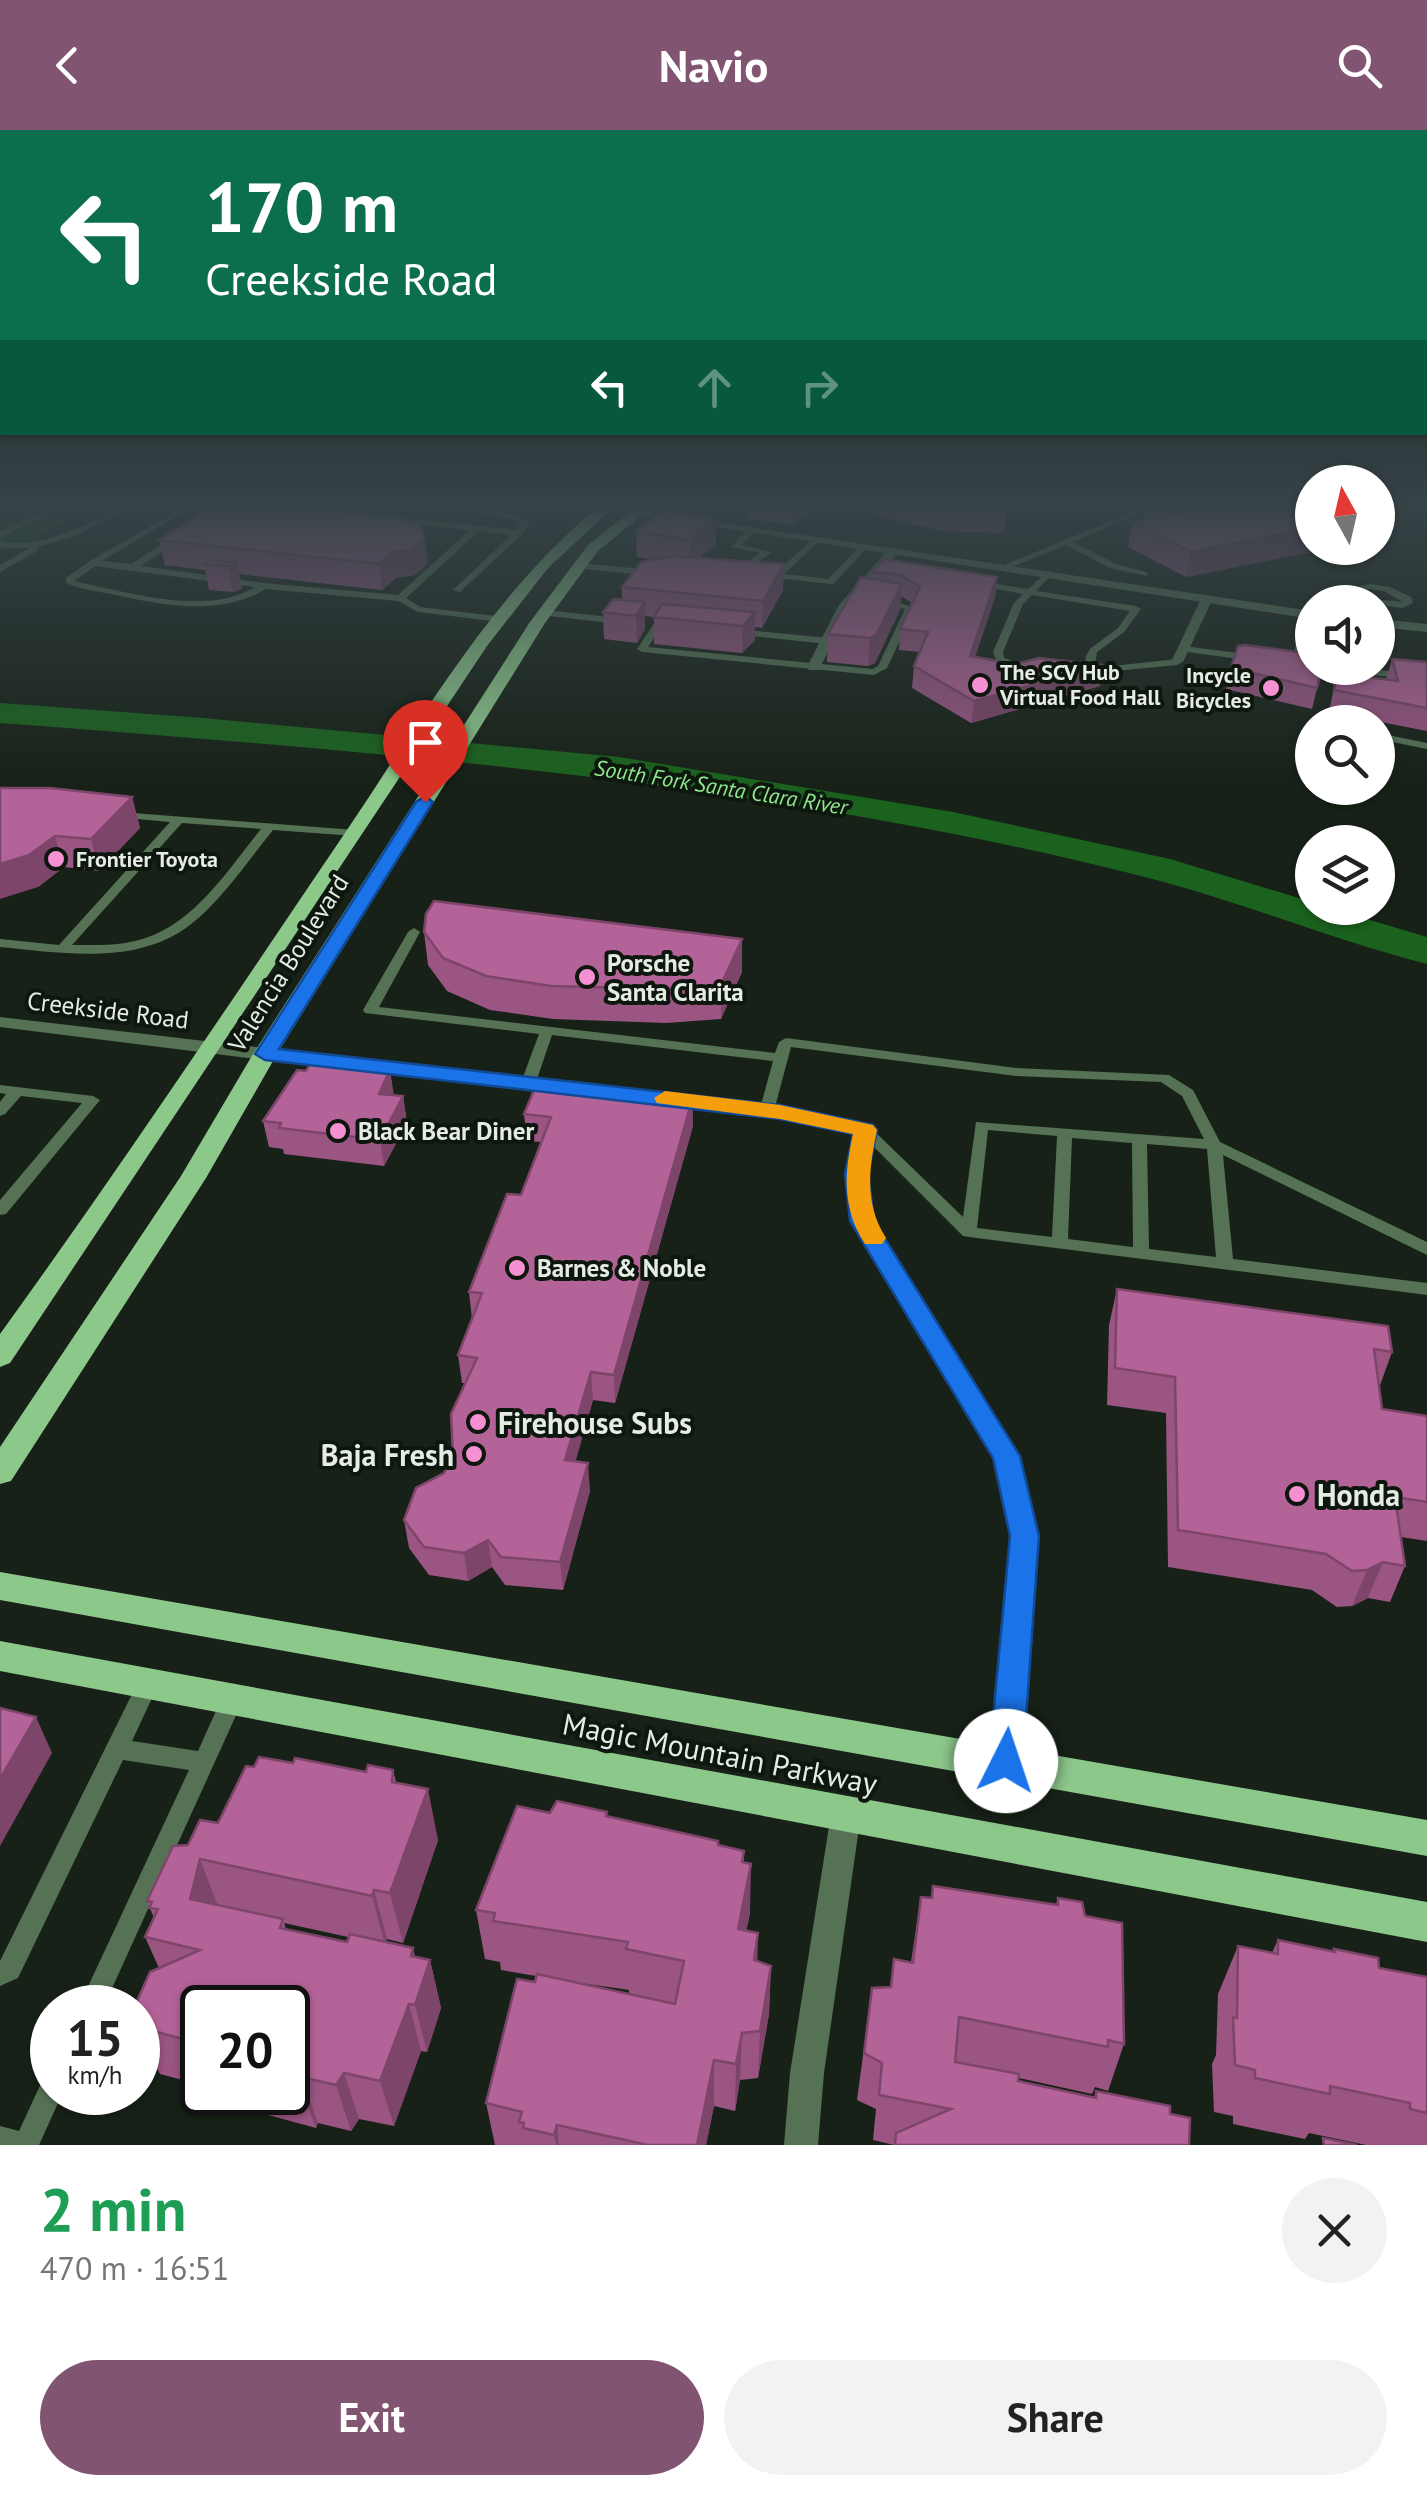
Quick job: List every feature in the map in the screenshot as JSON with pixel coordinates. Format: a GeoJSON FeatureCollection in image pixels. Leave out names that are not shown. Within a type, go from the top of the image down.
{"type":"FeatureCollection","features":[{"type":"Feature","properties":{"kind":"main road","name":"Valencia Boulevard"},"geometry":{"type":"LineString","coordinates":[[0,1356],[128,1173],[434,715],[518,599]]}},
{"type":"Feature","properties":{"kind":"main road","name":"Valencia Boulevard"},"geometry":{"type":"LineString","coordinates":[[0,1472],[193,1178],[265,1054],[554,599]]}},
{"type":"Feature","properties":{"kind":"main road","name":"Magic Mountain Parkway"},"geometry":{"type":"LineString","coordinates":[[0,1586],[1427,1838]]}},
{"type":"Feature","properties":{"kind":"main road","name":"Magic Mountain Parkway"},"geometry":{"type":"LineString","coordinates":[[0,1656],[1427,1922]]}},
{"type":"Feature","properties":{"kind":"street"},"geometry":{"type":"LineString","coordinates":[[814,667],[844,605],[851,599]]}},
{"type":"Feature","properties":{"kind":"street"},"geometry":{"type":"LineString","coordinates":[[1200,599],[1295,613]]}},
{"type":"Feature","properties":{"kind":"street"},"geometry":{"type":"LineString","coordinates":[[1180,656],[1206,600]]}},
{"type":"Feature","properties":{"kind":"street"},"geometry":{"type":"LineString","coordinates":[[1395,624],[1427,628]]}},
{"type":"Feature","properties":{"kind":"street","name":"Creekside Road"},"geometry":{"type":"LineString","coordinates":[[0,1022],[265,1054]]}},
{"type":"Feature","properties":{"kind":"street"},"geometry":{"type":"LineString","coordinates":[[801,2145],[807,2073],[846,1814]]}},
{"type":"Feature","properties":{"kind":"lane"},"geometry":{"type":"LineString","coordinates":[[162,599],[216,604],[247,599]]}},
{"type":"Feature","properties":{"kind":"lane"},"geometry":{"type":"LineString","coordinates":[[402,599],[418,609],[502,620]]}},
{"type":"Feature","properties":{"kind":"lane"},"geometry":{"type":"LineString","coordinates":[[658,624],[642,649],[868,673],[882,668],[910,608],[899,602],[872,599]]}},
{"type":"Feature","properties":{"kind":"lane"},"geometry":{"type":"LineString","coordinates":[[1024,599],[1011,615],[998,657],[1006,663],[1035,668]]}},
{"type":"Feature","properties":{"kind":"lane"},"geometry":{"type":"LineString","coordinates":[[1074,599],[1136,609],[1120,631],[1096,645],[1088,662],[1090,672]]}},
{"type":"Feature","properties":{"kind":"lane"},"geometry":{"type":"LineString","coordinates":[[1328,600],[1402,604],[1408,603],[1408,599]]}},
{"type":"Feature","properties":{"kind":"lane"},"geometry":{"type":"LineString","coordinates":[[544,613],[677,626]]}},
{"type":"Feature","properties":{"kind":"lane"},"geometry":{"type":"LineString","coordinates":[[733,632],[828,641]]}},
{"type":"Feature","properties":{"kind":"lane"},"geometry":{"type":"LineString","coordinates":[[1074,672],[1180,656],[1294,664],[1295,661]]}},
{"type":"Feature","properties":{"kind":"lane"},"geometry":{"type":"LineString","coordinates":[[1395,674],[1427,676]]}},
{"type":"Feature","properties":{"kind":"lane"},"geometry":{"type":"LineString","coordinates":[[1395,739],[1427,746]]}},
{"type":"Feature","properties":{"kind":"lane"},"geometry":{"type":"LineString","coordinates":[[106,814],[355,833]]}},
{"type":"Feature","properties":{"kind":"lane"},"geometry":{"type":"LineString","coordinates":[[62,950],[179,819]]}},
{"type":"Feature","properties":{"kind":"lane"},"geometry":{"type":"LineString","coordinates":[[0,943],[107,952],[158,941],[189,922],[269,827]]}},
{"type":"Feature","properties":{"kind":"lane"},"geometry":{"type":"LineString","coordinates":[[414,932],[370,1010],[781,1058]]}},
{"type":"Feature","properties":{"kind":"lane"},"geometry":{"type":"LineString","coordinates":[[529,1082],[547,1032]]}},
{"type":"Feature","properties":{"kind":"lane"},"geometry":{"type":"LineString","coordinates":[[767,1110],[786,1042],[1016,1072],[1164,1078],[1188,1093],[1214,1145],[1225,1265]]}},
{"type":"Feature","properties":{"kind":"lane","name":"Creekside Road"},"geometry":{"type":"LineString","coordinates":[[265,1054],[565,1086]]}},
{"type":"Feature","properties":{"kind":"lane"},"geometry":{"type":"LineString","coordinates":[[0,1111],[8,1090],[92,1100],[0,1210]]}},
{"type":"Feature","properties":{"kind":"lane"},"geometry":{"type":"LineString","coordinates":[[656,1097],[767,1110],[865,1130],[968,1232],[1427,1289]]}},
{"type":"Feature","properties":{"kind":"lane"},"geometry":{"type":"LineString","coordinates":[[968,1232],[981,1125],[1214,1145],[1427,1248]]}},
{"type":"Feature","properties":{"kind":"lane"},"geometry":{"type":"LineString","coordinates":[[865,1130],[856,1174],[862,1221],[1006,1456],[1024,1536],[1006,1761]]}},
{"type":"Feature","properties":{"kind":"lane"},"geometry":{"type":"LineString","coordinates":[[1060,1243],[1066,1132]]}},
{"type":"Feature","properties":{"kind":"lane"},"geometry":{"type":"LineString","coordinates":[[1139,1139],[1141,1253]]}},
{"type":"Feature","properties":{"kind":"lane"},"geometry":{"type":"LineString","coordinates":[[0,1974],[9,1970],[147,1684]]}},
{"type":"Feature","properties":{"kind":"lane"},"geometry":{"type":"LineString","coordinates":[[101,1985],[232,1700]]}},
{"type":"Feature","properties":{"kind":"lane"},"geometry":{"type":"LineString","coordinates":[[116,1748],[204,1762]]}},
{"type":"Feature","properties":{"kind":"lane"},"geometry":{"type":"LineString","coordinates":[[0,2139],[24,2145],[39,2115]]}},
{"type":"Feature","properties":{"kind":"building"},"geometry":{"type":"Polygon","coordinates":[[[613,599],[645,602],[636,616],[603,612],[613,599]]]}},
{"type":"Feature","properties":{"kind":"building"},"geometry":{"type":"Polygon","coordinates":[[[848,599],[894,599],[876,635],[870,638],[828,634],[848,599]]]}},
{"type":"Feature","properties":{"kind":"building"},"geometry":{"type":"Polygon","coordinates":[[[914,599],[989,599],[970,656],[1015,664],[1039,658],[1103,665],[974,701],[914,666],[928,632],[900,629],[914,599]]]}},
{"type":"Feature","properties":{"kind":"building"},"geometry":{"type":"Polygon","coordinates":[[[662,604],[755,612],[743,626],[654,617],[662,604]]]}},
{"type":"Feature","properties":{"kind":"building"},"geometry":{"type":"Polygon","coordinates":[[[1238,646],[1295,652],[1295,683],[1231,668],[1238,646]]]}},
{"type":"Feature","properties":{"kind":"building"},"geometry":{"type":"Polygon","coordinates":[[[1395,659],[1427,662],[1427,708],[1334,690],[1335,685],[1395,685],[1395,659]]]}},
{"type":"Feature","properties":{"kind":"building"},"geometry":{"type":"Polygon","coordinates":[[[0,788],[50,788],[132,797],[91,839],[55,836],[29,855],[0,864],[0,788]]]}},
{"type":"Feature","properties":{"kind":"building"},"geometry":{"type":"Polygon","coordinates":[[[434,901],[742,939],[721,985],[665,989],[551,986],[486,976],[443,958],[424,932],[426,914],[434,901]]]}},
{"type":"Feature","properties":{"kind":"building"},"geometry":{"type":"Polygon","coordinates":[[[311,1062],[390,1070],[379,1094],[403,1096],[380,1140],[279,1128],[281,1123],[263,1121],[297,1070],[306,1071],[311,1062]]]}},
{"type":"Feature","properties":{"kind":"building"},"geometry":{"type":"Polygon","coordinates":[[[537,1083],[692,1100],[614,1375],[591,1372],[565,1460],[588,1463],[560,1562],[501,1557],[488,1540],[464,1553],[424,1547],[404,1520],[416,1488],[444,1473],[453,1456],[451,1414],[477,1358],[458,1355],[482,1293],[469,1292],[507,1194],[521,1195],[551,1117],[524,1114],[537,1083]]]}},
{"type":"Feature","properties":{"kind":"building","name":"Honda"},"geometry":{"type":"Polygon","coordinates":[[[1117,1289],[1388,1326],[1392,1352],[1374,1349],[1382,1409],[1427,1416],[1427,1502],[1395,1497],[1405,1566],[1383,1562],[1367,1570],[1352,1571],[1326,1554],[1178,1530],[1175,1377],[1115,1368],[1117,1289]]]}},
{"type":"Feature","properties":{"kind":"building"},"geometry":{"type":"Polygon","coordinates":[[[0,1708],[36,1717],[0,1779],[0,1708]]]}},
{"type":"Feature","properties":{"kind":"building"},"geometry":{"type":"Polygon","coordinates":[[[259,1757],[293,1763],[295,1758],[366,1772],[368,1765],[393,1770],[392,1782],[428,1789],[390,1893],[374,1890],[372,1896],[200,1859],[190,1899],[283,1919],[280,1928],[347,1942],[350,1934],[413,1948],[411,1956],[430,1960],[415,2005],[409,2004],[380,2081],[344,2073],[336,2085],[310,2079],[310,1985],[180,1985],[180,2038],[160,2033],[160,1985],[144,1985],[150,1972],[200,1950],[145,1937],[158,1909],[149,1908],[152,1902],[147,1901],[173,1846],[188,1845],[200,1820],[218,1823],[246,1766],[254,1767],[259,1757]]]}},
{"type":"Feature","properties":{"kind":"building"},"geometry":{"type":"Polygon","coordinates":[[[557,1801],[718,1841],[718,1845],[744,1851],[742,1862],[751,1864],[738,1929],[758,1933],[754,1960],[771,1966],[760,2031],[742,2033],[736,2064],[714,2060],[697,2145],[648,2145],[557,2125],[554,2135],[523,2128],[524,2123],[519,2122],[522,2112],[486,2103],[517,1979],[535,1982],[537,1974],[675,2004],[684,1961],[626,1949],[628,1942],[493,1921],[495,1913],[476,1910],[517,1806],[550,1813],[557,1801]]]}},
{"type":"Feature","properties":{"kind":"building"},"geometry":{"type":"Polygon","coordinates":[[[933,1886],[1058,1905],[1058,1898],[1082,1902],[1085,1916],[1122,1923],[1124,2044],[1108,2040],[1108,2047],[959,2017],[955,2062],[1019,2074],[1018,2081],[1096,2098],[1096,2091],[1170,2106],[1170,2114],[1190,2118],[1189,2145],[895,2145],[896,2133],[951,2109],[879,2095],[882,2063],[864,2053],[872,1988],[891,1987],[894,1959],[913,1963],[921,1897],[932,1898],[933,1886]]]}},
{"type":"Feature","properties":{"kind":"building"},"geometry":{"type":"Polygon","coordinates":[[[1278,1940],[1378,1958],[1379,1968],[1427,1977],[1427,2113],[1410,2109],[1410,2103],[1330,2086],[1330,2094],[1255,2078],[1255,2070],[1235,2065],[1233,2017],[1237,2018],[1238,1946],[1278,1954],[1278,1940]]]}},
{"type":"Feature","properties":{"kind":"building"},"geometry":{"type":"Polygon","coordinates":[[[1323,2138],[1357,2145],[1324,2145],[1323,2138]]]}},
{"type":"Feature","properties":{"kind":"waterway","name":"South Fork Santa Clara River"},"geometry":{"type":"LineString","coordinates":[[0,713],[204,728],[619,768],[734,786],[953,824],[1156,867],[1427,951]]}},
{"type":"Feature","properties":{"kind":"slow traffic"},"geometry":{"type":"LineString","coordinates":[[665,1098],[780,1112],[865,1130],[856,1174],[862,1221],[873,1238]]}},
{"type":"Feature","properties":{"kind":"place","name":"The SCV Hub Virtual Food Hall"},"geometry":{"type":"Point","coordinates":[980,685]}},
{"type":"Feature","properties":{"kind":"place","name":"Incycle Bicycles"},"geometry":{"type":"Point","coordinates":[1271,688]}},
{"type":"Feature","properties":{"kind":"place","name":"Frontier Toyota"},"geometry":{"type":"Point","coordinates":[56,859]}},
{"type":"Feature","properties":{"kind":"place","name":"Porsche Santa Clarita"},"geometry":{"type":"Point","coordinates":[587,977]}},
{"type":"Feature","properties":{"kind":"place","name":"Black Bear Diner"},"geometry":{"type":"Point","coordinates":[338,1131]}},
{"type":"Feature","properties":{"kind":"place","name":"Barnes & Noble"},"geometry":{"type":"Point","coordinates":[517,1268]}},
{"type":"Feature","properties":{"kind":"place","name":"Firehouse Subs"},"geometry":{"type":"Point","coordinates":[478,1422]}},
{"type":"Feature","properties":{"kind":"place","name":"Baja Fresh"},"geometry":{"type":"Point","coordinates":[474,1454]}},
{"type":"Feature","properties":{"kind":"place","name":"Honda"},"geometry":{"type":"Point","coordinates":[1297,1494]}},
{"type":"Feature","properties":{"kind":"route"},"geometry":{"type":"LineString","coordinates":[[425,802],[265,1054],[780,1112],[865,1130],[856,1174],[862,1221],[1006,1456],[1024,1536],[1006,1761]]}}]}
